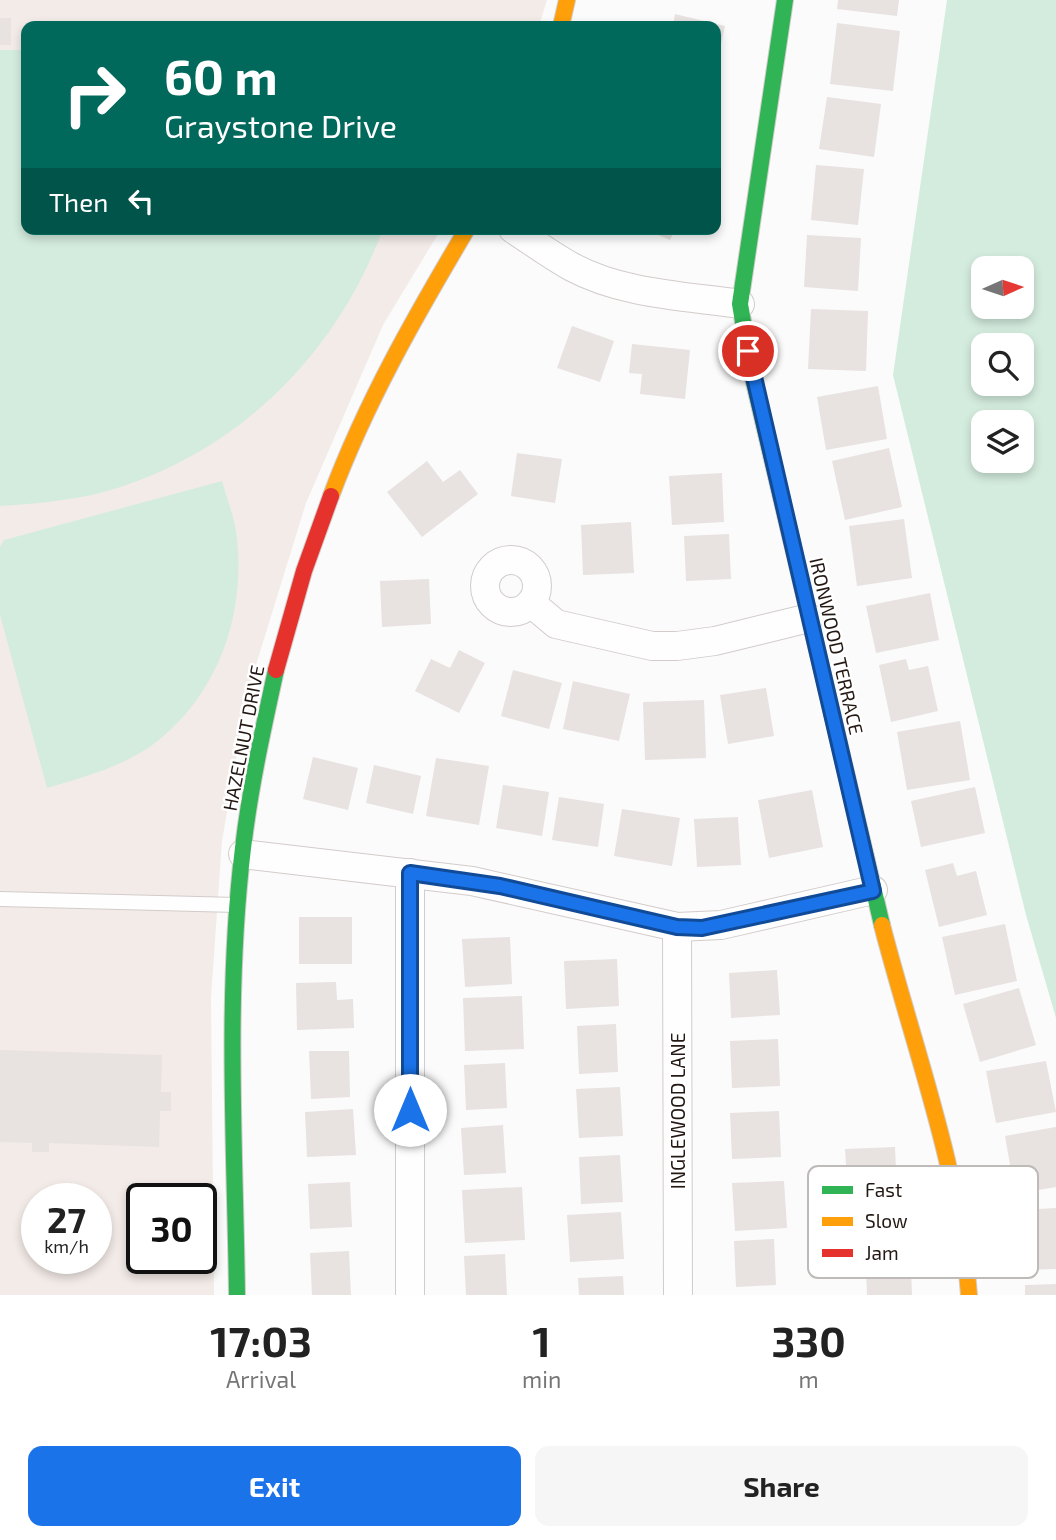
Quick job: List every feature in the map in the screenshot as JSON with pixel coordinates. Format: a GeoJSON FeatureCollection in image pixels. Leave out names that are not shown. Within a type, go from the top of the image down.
{"type":"FeatureCollection","features":[{"type":"Feature","properties":{"kind":"street"},"geometry":{"type":"LineString","coordinates":[[562,21],[567,0]]}},
{"type":"Feature","properties":{"kind":"street","name":"IRONWOOD TERRACE"},"geometry":{"type":"LineString","coordinates":[[785,0],[740,304],[752,374],[873,891],[953,1166]]}},
{"type":"Feature","properties":{"kind":"street","name":"HAZELNUT DRIVE"},"geometry":{"type":"LineString","coordinates":[[237,1295],[234,989],[238,905],[252,786],[273,683],[321,523],[347,455],[404,331],[463,235]]}},
{"type":"Feature","properties":{"kind":"street"},"geometry":{"type":"LineString","coordinates":[[522,235],[573,268],[628,288],[740,304]]}},
{"type":"Feature","properties":{"kind":"street"},"geometry":{"type":"LineString","coordinates":[[531,603],[556,624],[652,646],[715,641],[809,618]]}},
{"type":"Feature","properties":{"kind":"street"},"geometry":{"type":"LineString","coordinates":[[243,855],[410,873],[500,886],[677,927],[721,925],[873,891]]}},
{"type":"Feature","properties":{"kind":"street"},"geometry":{"type":"LineString","coordinates":[[410,873],[410,1295]]}},
{"type":"Feature","properties":{"kind":"street","name":"INGLEWOOD LANE"},"geometry":{"type":"LineString","coordinates":[[677,927],[678,1295]]}},
{"type":"Feature","properties":{"kind":"lane"},"geometry":{"type":"LineString","coordinates":[[0,899],[238,905]]}},
{"type":"Feature","properties":{"kind":"shaded area"},"geometry":{"type":"Polygon","coordinates":[[[0,0],[547,0],[541,21],[21,21],[21,235],[437,235],[383,325],[306,503],[247,694],[222,841],[211,997],[213,1183],[126,1183],[126,1274],[214,1274],[214,1295],[0,1295],[0,0]]]}},
{"type":"Feature","properties":{"kind":"green space"},"geometry":{"type":"Polygon","coordinates":[[[947,0],[1056,0],[1056,1018],[1026,915],[893,375],[947,0]]]}},
{"type":"Feature","properties":{"kind":"green space"},"geometry":{"type":"Polygon","coordinates":[[[0,50],[21,50],[21,235],[380,235],[362,276],[337,320],[307,361],[272,397],[233,429],[191,456],[145,478],[96,494],[0,506],[0,50]]]}},
{"type":"Feature","properties":{"kind":"green space"},"geometry":{"type":"Polygon","coordinates":[[[222,481],[236,531],[237,594],[232,622],[213,673],[181,719],[148,748],[106,769],[47,788],[0,615],[0,547],[4,540],[222,481]]]}},
{"type":"Feature","properties":{"kind":"building"},"geometry":{"type":"Polygon","coordinates":[[[838,0],[899,0],[897,16],[837,9],[838,0]]]}},
{"type":"Feature","properties":{"kind":"building"},"geometry":{"type":"Polygon","coordinates":[[[675,14],[704,21],[674,21],[675,14]]]}},
{"type":"Feature","properties":{"kind":"building"},"geometry":{"type":"Polygon","coordinates":[[[0,18],[11,18],[11,45],[0,45],[0,18]]]}},
{"type":"Feature","properties":{"kind":"building"},"geometry":{"type":"Polygon","coordinates":[[[837,23],[900,31],[893,91],[830,84],[837,23]]]}},
{"type":"Feature","properties":{"kind":"building"},"geometry":{"type":"Polygon","coordinates":[[[721,25],[725,26],[721,44],[721,25]]]}},
{"type":"Feature","properties":{"kind":"building"},"geometry":{"type":"Polygon","coordinates":[[[827,97],[881,104],[874,157],[819,149],[827,97]]]}},
{"type":"Feature","properties":{"kind":"building"},"geometry":{"type":"Polygon","coordinates":[[[816,165],[864,169],[858,225],[811,220],[816,165]]]}},
{"type":"Feature","properties":{"kind":"building"},"geometry":{"type":"Polygon","coordinates":[[[658,235],[672,235],[670,240],[658,235]]]}},
{"type":"Feature","properties":{"kind":"building"},"geometry":{"type":"Polygon","coordinates":[[[807,235],[861,238],[858,291],[804,287],[807,235]]]}},
{"type":"Feature","properties":{"kind":"building"},"geometry":{"type":"Polygon","coordinates":[[[811,309],[868,311],[866,371],[808,369],[811,309]]]}},
{"type":"Feature","properties":{"kind":"building"},"geometry":{"type":"Polygon","coordinates":[[[572,326],[614,341],[600,382],[557,368],[572,326]]]}},
{"type":"Feature","properties":{"kind":"building"},"geometry":{"type":"Polygon","coordinates":[[[632,344],[690,350],[685,399],[640,394],[642,374],[629,373],[632,344]]]}},
{"type":"Feature","properties":{"kind":"building"},"geometry":{"type":"Polygon","coordinates":[[[878,386],[887,439],[826,450],[817,397],[878,386]]]}},
{"type":"Feature","properties":{"kind":"building"},"geometry":{"type":"Polygon","coordinates":[[[889,448],[902,507],[845,520],[832,461],[889,448]]]}},
{"type":"Feature","properties":{"kind":"building"},"geometry":{"type":"Polygon","coordinates":[[[517,453],[562,459],[555,503],[511,496],[517,453]]]}},
{"type":"Feature","properties":{"kind":"building"},"geometry":{"type":"Polygon","coordinates":[[[427,461],[443,482],[460,470],[478,494],[422,537],[387,492],[427,461]]]}},
{"type":"Feature","properties":{"kind":"building"},"geometry":{"type":"Polygon","coordinates":[[[722,473],[724,522],[672,525],[669,476],[722,473]]]}},
{"type":"Feature","properties":{"kind":"building"},"geometry":{"type":"Polygon","coordinates":[[[904,519],[912,578],[857,586],[849,526],[904,519]]]}},
{"type":"Feature","properties":{"kind":"building"},"geometry":{"type":"Polygon","coordinates":[[[631,522],[634,573],[583,575],[581,525],[631,522]]]}},
{"type":"Feature","properties":{"kind":"building"},"geometry":{"type":"Polygon","coordinates":[[[729,534],[731,579],[686,581],[684,536],[729,534]]]}},
{"type":"Feature","properties":{"kind":"building"},"geometry":{"type":"Polygon","coordinates":[[[429,579],[431,624],[382,627],[380,581],[429,579]]]}},
{"type":"Feature","properties":{"kind":"building"},"geometry":{"type":"Polygon","coordinates":[[[930,593],[939,640],[876,653],[866,606],[930,593]]]}},
{"type":"Feature","properties":{"kind":"building"},"geometry":{"type":"Polygon","coordinates":[[[459,650],[485,663],[459,713],[415,691],[431,659],[450,668],[459,650]]]}},
{"type":"Feature","properties":{"kind":"building"},"geometry":{"type":"Polygon","coordinates":[[[906,659],[909,670],[928,666],[938,711],[891,722],[879,665],[906,659]]]}},
{"type":"Feature","properties":{"kind":"building"},"geometry":{"type":"Polygon","coordinates":[[[513,670],[562,683],[549,729],[501,716],[513,670]]]}},
{"type":"Feature","properties":{"kind":"building"},"geometry":{"type":"Polygon","coordinates":[[[573,681],[630,694],[619,741],[563,729],[573,681]]]}},
{"type":"Feature","properties":{"kind":"building"},"geometry":{"type":"Polygon","coordinates":[[[766,688],[774,736],[728,744],[720,695],[766,688]]]}},
{"type":"Feature","properties":{"kind":"building"},"geometry":{"type":"Polygon","coordinates":[[[704,700],[706,758],[645,760],[643,702],[704,700]]]}},
{"type":"Feature","properties":{"kind":"building"},"geometry":{"type":"Polygon","coordinates":[[[960,721],[970,780],[907,790],[897,732],[960,721]]]}},
{"type":"Feature","properties":{"kind":"building"},"geometry":{"type":"Polygon","coordinates":[[[313,757],[358,768],[348,810],[303,799],[313,757]]]}},
{"type":"Feature","properties":{"kind":"building"},"geometry":{"type":"Polygon","coordinates":[[[436,758],[489,766],[479,825],[426,816],[436,758]]]}},
{"type":"Feature","properties":{"kind":"building"},"geometry":{"type":"Polygon","coordinates":[[[374,765],[421,776],[413,814],[366,803],[374,765]]]}},
{"type":"Feature","properties":{"kind":"building"},"geometry":{"type":"Polygon","coordinates":[[[503,785],[549,792],[542,836],[496,828],[503,785]]]}},
{"type":"Feature","properties":{"kind":"building"},"geometry":{"type":"Polygon","coordinates":[[[975,787],[985,833],[921,847],[911,801],[975,787]]]}},
{"type":"Feature","properties":{"kind":"building"},"geometry":{"type":"Polygon","coordinates":[[[812,790],[823,847],[769,858],[758,800],[812,790]]]}},
{"type":"Feature","properties":{"kind":"building"},"geometry":{"type":"Polygon","coordinates":[[[559,797],[604,804],[598,847],[552,840],[559,797]]]}},
{"type":"Feature","properties":{"kind":"building"},"geometry":{"type":"Polygon","coordinates":[[[622,809],[680,818],[672,866],[614,856],[622,809]]]}},
{"type":"Feature","properties":{"kind":"building"},"geometry":{"type":"Polygon","coordinates":[[[738,817],[741,865],[697,867],[694,819],[738,817]]]}},
{"type":"Feature","properties":{"kind":"building"},"geometry":{"type":"Polygon","coordinates":[[[953,863],[957,876],[976,871],[987,915],[939,927],[925,870],[953,863]]]}},
{"type":"Feature","properties":{"kind":"building"},"geometry":{"type":"Polygon","coordinates":[[[299,917],[352,917],[352,964],[299,964],[299,917]]]}},
{"type":"Feature","properties":{"kind":"building"},"geometry":{"type":"Polygon","coordinates":[[[1005,924],[1017,981],[955,995],[942,937],[1005,924]]]}},
{"type":"Feature","properties":{"kind":"building"},"geometry":{"type":"Polygon","coordinates":[[[510,937],[512,984],[465,987],[462,939],[510,937]]]}},
{"type":"Feature","properties":{"kind":"building"},"geometry":{"type":"Polygon","coordinates":[[[617,959],[619,1006],[566,1009],[564,961],[617,959]]]}},
{"type":"Feature","properties":{"kind":"building"},"geometry":{"type":"Polygon","coordinates":[[[777,970],[780,1015],[731,1018],[729,973],[777,970]]]}},
{"type":"Feature","properties":{"kind":"building"},"geometry":{"type":"Polygon","coordinates":[[[336,982],[337,1000],[353,999],[354,1028],[297,1030],[296,983],[336,982]]]}},
{"type":"Feature","properties":{"kind":"building"},"geometry":{"type":"Polygon","coordinates":[[[1019,988],[1036,1045],[980,1062],[963,1004],[1019,988]]]}},
{"type":"Feature","properties":{"kind":"building"},"geometry":{"type":"Polygon","coordinates":[[[522,996],[524,1049],[465,1051],[463,998],[522,996]]]}},
{"type":"Feature","properties":{"kind":"building"},"geometry":{"type":"Polygon","coordinates":[[[616,1024],[618,1072],[579,1074],[577,1026],[616,1024]]]}},
{"type":"Feature","properties":{"kind":"building"},"geometry":{"type":"Polygon","coordinates":[[[778,1039],[780,1086],[732,1088],[730,1041],[778,1039]]]}},
{"type":"Feature","properties":{"kind":"building"},"geometry":{"type":"Polygon","coordinates":[[[0,1050],[162,1055],[161,1092],[171,1092],[171,1111],[160,1111],[159,1147],[49,1143],[49,1152],[32,1152],[32,1143],[0,1142],[0,1050]]]}},
{"type":"Feature","properties":{"kind":"building"},"geometry":{"type":"Polygon","coordinates":[[[309,1051],[349,1051],[350,1097],[311,1099],[309,1051]]]}},
{"type":"Feature","properties":{"kind":"building"},"geometry":{"type":"Polygon","coordinates":[[[1046,1061],[1056,1112],[996,1123],[986,1071],[1046,1061]]]}},
{"type":"Feature","properties":{"kind":"building"},"geometry":{"type":"Polygon","coordinates":[[[505,1063],[507,1108],[466,1110],[464,1065],[505,1063]]]}},
{"type":"Feature","properties":{"kind":"building"},"geometry":{"type":"Polygon","coordinates":[[[620,1087],[623,1136],[579,1138],[576,1089],[620,1087]]]}},
{"type":"Feature","properties":{"kind":"building"},"geometry":{"type":"Polygon","coordinates":[[[353,1109],[356,1155],[307,1157],[305,1112],[353,1109]]]}},
{"type":"Feature","properties":{"kind":"building"},"geometry":{"type":"Polygon","coordinates":[[[779,1111],[781,1157],[732,1159],[730,1113],[779,1111]]]}},
{"type":"Feature","properties":{"kind":"building"},"geometry":{"type":"Polygon","coordinates":[[[503,1125],[506,1173],[464,1175],[461,1128],[503,1125]]]}},
{"type":"Feature","properties":{"kind":"building"},"geometry":{"type":"Polygon","coordinates":[[[1056,1127],[1056,1187],[1038,1190],[1038,1166],[1010,1166],[1005,1136],[1056,1127]]]}},
{"type":"Feature","properties":{"kind":"building"},"geometry":{"type":"Polygon","coordinates":[[[895,1147],[896,1166],[846,1166],[845,1149],[895,1147]]]}},
{"type":"Feature","properties":{"kind":"building"},"geometry":{"type":"Polygon","coordinates":[[[620,1155],[623,1202],[581,1204],[579,1157],[620,1155]]]}},
{"type":"Feature","properties":{"kind":"building"},"geometry":{"type":"Polygon","coordinates":[[[784,1181],[787,1228],[735,1231],[732,1183],[784,1181]]]}},
{"type":"Feature","properties":{"kind":"building"},"geometry":{"type":"Polygon","coordinates":[[[350,1182],[352,1227],[310,1229],[308,1184],[350,1182]]]}},
{"type":"Feature","properties":{"kind":"building"},"geometry":{"type":"Polygon","coordinates":[[[522,1187],[525,1240],[465,1243],[462,1190],[522,1187]]]}},
{"type":"Feature","properties":{"kind":"building"},"geometry":{"type":"Polygon","coordinates":[[[1056,1208],[1056,1269],[1038,1270],[1038,1209],[1056,1208]]]}},
{"type":"Feature","properties":{"kind":"building"},"geometry":{"type":"Polygon","coordinates":[[[621,1212],[624,1259],[570,1262],[567,1215],[621,1212]]]}},
{"type":"Feature","properties":{"kind":"building"},"geometry":{"type":"Polygon","coordinates":[[[774,1239],[776,1285],[736,1287],[734,1241],[774,1239]]]}},
{"type":"Feature","properties":{"kind":"building"},"geometry":{"type":"Polygon","coordinates":[[[349,1251],[351,1295],[312,1295],[310,1253],[349,1251]]]}},
{"type":"Feature","properties":{"kind":"building"},"geometry":{"type":"Polygon","coordinates":[[[505,1254],[507,1295],[466,1295],[464,1256],[505,1254]]]}},
{"type":"Feature","properties":{"kind":"building"},"geometry":{"type":"Polygon","coordinates":[[[623,1276],[624,1295],[579,1295],[578,1278],[623,1276]]]}},
{"type":"Feature","properties":{"kind":"building"},"geometry":{"type":"Polygon","coordinates":[[[866,1278],[911,1278],[912,1295],[867,1295],[866,1278]]]}},
{"type":"Feature","properties":{"kind":"building"},"geometry":{"type":"Polygon","coordinates":[[[1056,1284],[1056,1295],[1025,1295],[1025,1285],[1056,1284]]]}},
{"type":"Feature","properties":{"kind":"traffic: fast"},"geometry":{"type":"LineString","coordinates":[[785,0],[740,304],[752,374],[882,925]]}},
{"type":"Feature","properties":{"kind":"traffic: fast"},"geometry":{"type":"LineString","coordinates":[[237,1295],[232,1071],[237,904],[249,803],[276,670]]}},
{"type":"Feature","properties":{"kind":"traffic: slow"},"geometry":{"type":"LineString","coordinates":[[562,21],[567,0]]}},
{"type":"Feature","properties":{"kind":"traffic: slow"},"geometry":{"type":"LineString","coordinates":[[331,496],[376,393],[464,235]]}},
{"type":"Feature","properties":{"kind":"traffic: slow"},"geometry":{"type":"LineString","coordinates":[[882,925],[949,1166]]}},
{"type":"Feature","properties":{"kind":"traffic: slow"},"geometry":{"type":"LineString","coordinates":[[967,1278],[969,1295]]}},
{"type":"Feature","properties":{"kind":"traffic: jam"},"geometry":{"type":"LineString","coordinates":[[276,670],[304,571],[331,496]]}},
{"type":"Feature","properties":{"kind":"route"},"geometry":{"type":"LineString","coordinates":[[410,1110],[410,873],[500,886],[677,927],[702,928],[873,891],[748,351]]}}]}
